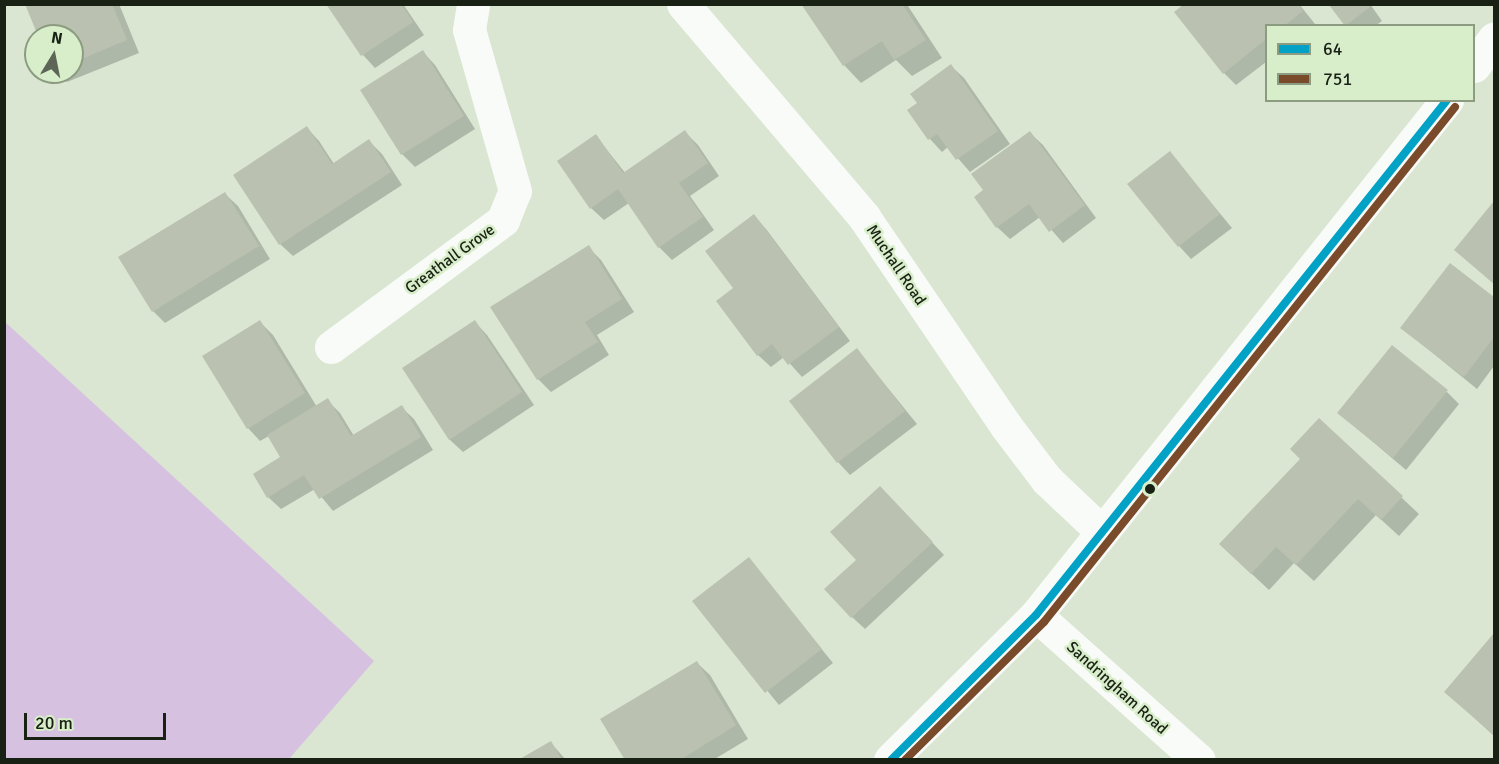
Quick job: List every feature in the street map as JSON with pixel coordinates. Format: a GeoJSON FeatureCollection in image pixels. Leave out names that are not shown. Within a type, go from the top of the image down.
{"type":"FeatureCollection","features":[{"type":"Feature","properties":{"kind":"street","name":"Greathall Grove"},"geometry":{"type":"LineString","coordinates":[[331,346],[503,220],[515,191],[469,30],[473,4]]}},
{"type":"Feature","properties":{"kind":"street","name":"Muchall Road"},"geometry":{"type":"LineString","coordinates":[[683,4],[864,217],[1006,426],[1047,480],[1101,531]]}},
{"type":"Feature","properties":{"kind":"street"},"geometry":{"type":"LineString","coordinates":[[1475,63],[1494,38]]}},
{"type":"Feature","properties":{"kind":"street"},"geometry":{"type":"LineString","coordinates":[[890,759],[1036,615],[1445,102]]}},
{"type":"Feature","properties":{"kind":"street","name":"Sandringham Road"},"geometry":{"type":"LineString","coordinates":[[1036,615],[1199,759]]}},
{"type":"Feature","properties":{"kind":"shaded area"},"geometry":{"type":"Polygon","coordinates":[[[4,321],[374,661],[289,759],[5,759],[4,321]]]}},
{"type":"Feature","properties":{"kind":"building"},"geometry":{"type":"Polygon","coordinates":[[[25,4],[112,4],[127,40],[84,58],[84,24],[33,24],[25,4]]]}},
{"type":"Feature","properties":{"kind":"building"},"geometry":{"type":"Polygon","coordinates":[[[326,4],[401,4],[413,22],[361,56],[326,4]]]}},
{"type":"Feature","properties":{"kind":"building"},"geometry":{"type":"Polygon","coordinates":[[[801,4],[902,4],[926,40],[894,60],[882,41],[843,66],[801,4]]]}},
{"type":"Feature","properties":{"kind":"building"},"geometry":{"type":"Polygon","coordinates":[[[1184,4],[1298,4],[1303,11],[1287,24],[1265,24],[1265,40],[1223,74],[1174,12],[1184,4]]]}},
{"type":"Feature","properties":{"kind":"building"},"geometry":{"type":"Polygon","coordinates":[[[1329,5],[1368,5],[1370,7],[1348,24],[1343,24],[1329,5]]]}},
{"type":"Feature","properties":{"kind":"building"},"geometry":{"type":"Polygon","coordinates":[[[423,50],[464,116],[401,155],[360,90],[423,50]]]}},
{"type":"Feature","properties":{"kind":"building"},"geometry":{"type":"Polygon","coordinates":[[[951,64],[998,131],[956,160],[937,134],[928,140],[907,110],[917,103],[910,94],[951,64]]]}},
{"type":"Feature","properties":{"kind":"building"},"geometry":{"type":"Polygon","coordinates":[[[307,126],[332,164],[369,139],[391,172],[279,245],[233,175],[307,126]]]}},
{"type":"Feature","properties":{"kind":"building"},"geometry":{"type":"Polygon","coordinates":[[[685,130],[708,163],[679,183],[703,217],[658,248],[618,189],[590,209],[557,161],[596,134],[623,173],[685,130]]]}},
{"type":"Feature","properties":{"kind":"building"},"geometry":{"type":"Polygon","coordinates":[[[1030,131],[1085,205],[1049,232],[1029,204],[996,228],[974,197],[983,190],[971,174],[1030,131]]]}},
{"type":"Feature","properties":{"kind":"building"},"geometry":{"type":"Polygon","coordinates":[[[1170,151],[1220,214],[1178,247],[1127,184],[1170,151]]]}},
{"type":"Feature","properties":{"kind":"building"},"geometry":{"type":"Polygon","coordinates":[[[225,192],[259,246],[152,312],[118,257],[225,192]]]}},
{"type":"Feature","properties":{"kind":"building"},"geometry":{"type":"Polygon","coordinates":[[[1494,201],[1494,284],[1454,250],[1494,201]]]}},
{"type":"Feature","properties":{"kind":"building"},"geometry":{"type":"Polygon","coordinates":[[[754,214],[839,327],[788,365],[772,344],[757,356],[716,301],[733,288],[705,251],[754,214]]]}},
{"type":"Feature","properties":{"kind":"building"},"geometry":{"type":"Polygon","coordinates":[[[589,245],[622,299],[585,322],[598,342],[537,380],[490,307],[589,245]]]}},
{"type":"Feature","properties":{"kind":"building"},"geometry":{"type":"Polygon","coordinates":[[[1450,263],[1494,297],[1494,337],[1464,377],[1400,328],[1450,263]]]}},
{"type":"Feature","properties":{"kind":"building"},"geometry":{"type":"Polygon","coordinates":[[[260,320],[305,393],[247,429],[202,356],[260,320]]]}},
{"type":"Feature","properties":{"kind":"building"},"geometry":{"type":"Polygon","coordinates":[[[475,320],[522,392],[449,440],[402,368],[475,320]]]}},
{"type":"Feature","properties":{"kind":"building"},"geometry":{"type":"Polygon","coordinates":[[[1392,345],[1448,390],[1393,458],[1337,413],[1392,345]]]}},
{"type":"Feature","properties":{"kind":"building"},"geometry":{"type":"Polygon","coordinates":[[[857,348],[905,411],[837,463],[789,401],[857,348]]]}},
{"type":"Feature","properties":{"kind":"building"},"geometry":{"type":"Polygon","coordinates":[[[328,398],[351,436],[402,405],[421,437],[319,499],[304,475],[267,498],[253,474],[280,457],[267,435],[328,398]]]}},
{"type":"Feature","properties":{"kind":"building"},"geometry":{"type":"Polygon","coordinates":[[[1319,418],[1403,496],[1381,520],[1358,499],[1296,565],[1276,547],[1251,574],[1219,544],[1300,459],[1290,449],[1319,418]]]}},
{"type":"Feature","properties":{"kind":"building"},"geometry":{"type":"Polygon","coordinates":[[[880,486],[933,542],[851,618],[824,589],[856,560],[830,532],[880,486]]]}},
{"type":"Feature","properties":{"kind":"building"},"geometry":{"type":"Polygon","coordinates":[[[749,557],[822,649],[765,693],[692,601],[749,557]]]}},
{"type":"Feature","properties":{"kind":"building"},"geometry":{"type":"Polygon","coordinates":[[[1494,633],[1494,735],[1444,692],[1494,633]]]}},
{"type":"Feature","properties":{"kind":"building"},"geometry":{"type":"Polygon","coordinates":[[[697,661],[736,725],[680,760],[625,760],[600,719],[697,661]]]}},
{"type":"Feature","properties":{"kind":"building"},"geometry":{"type":"Polygon","coordinates":[[[551,741],[562,760],[518,760],[551,741]]]}},
{"type":"Feature","properties":{"kind":"transit line","name":"64"},"geometry":{"type":"LineString","coordinates":[[891,760],[1036,615],[1445,102]]}},
{"type":"Feature","properties":{"kind":"transit line","name":"751"},"geometry":{"type":"LineString","coordinates":[[905,760],[1044,622],[1455,107]]}}]}
